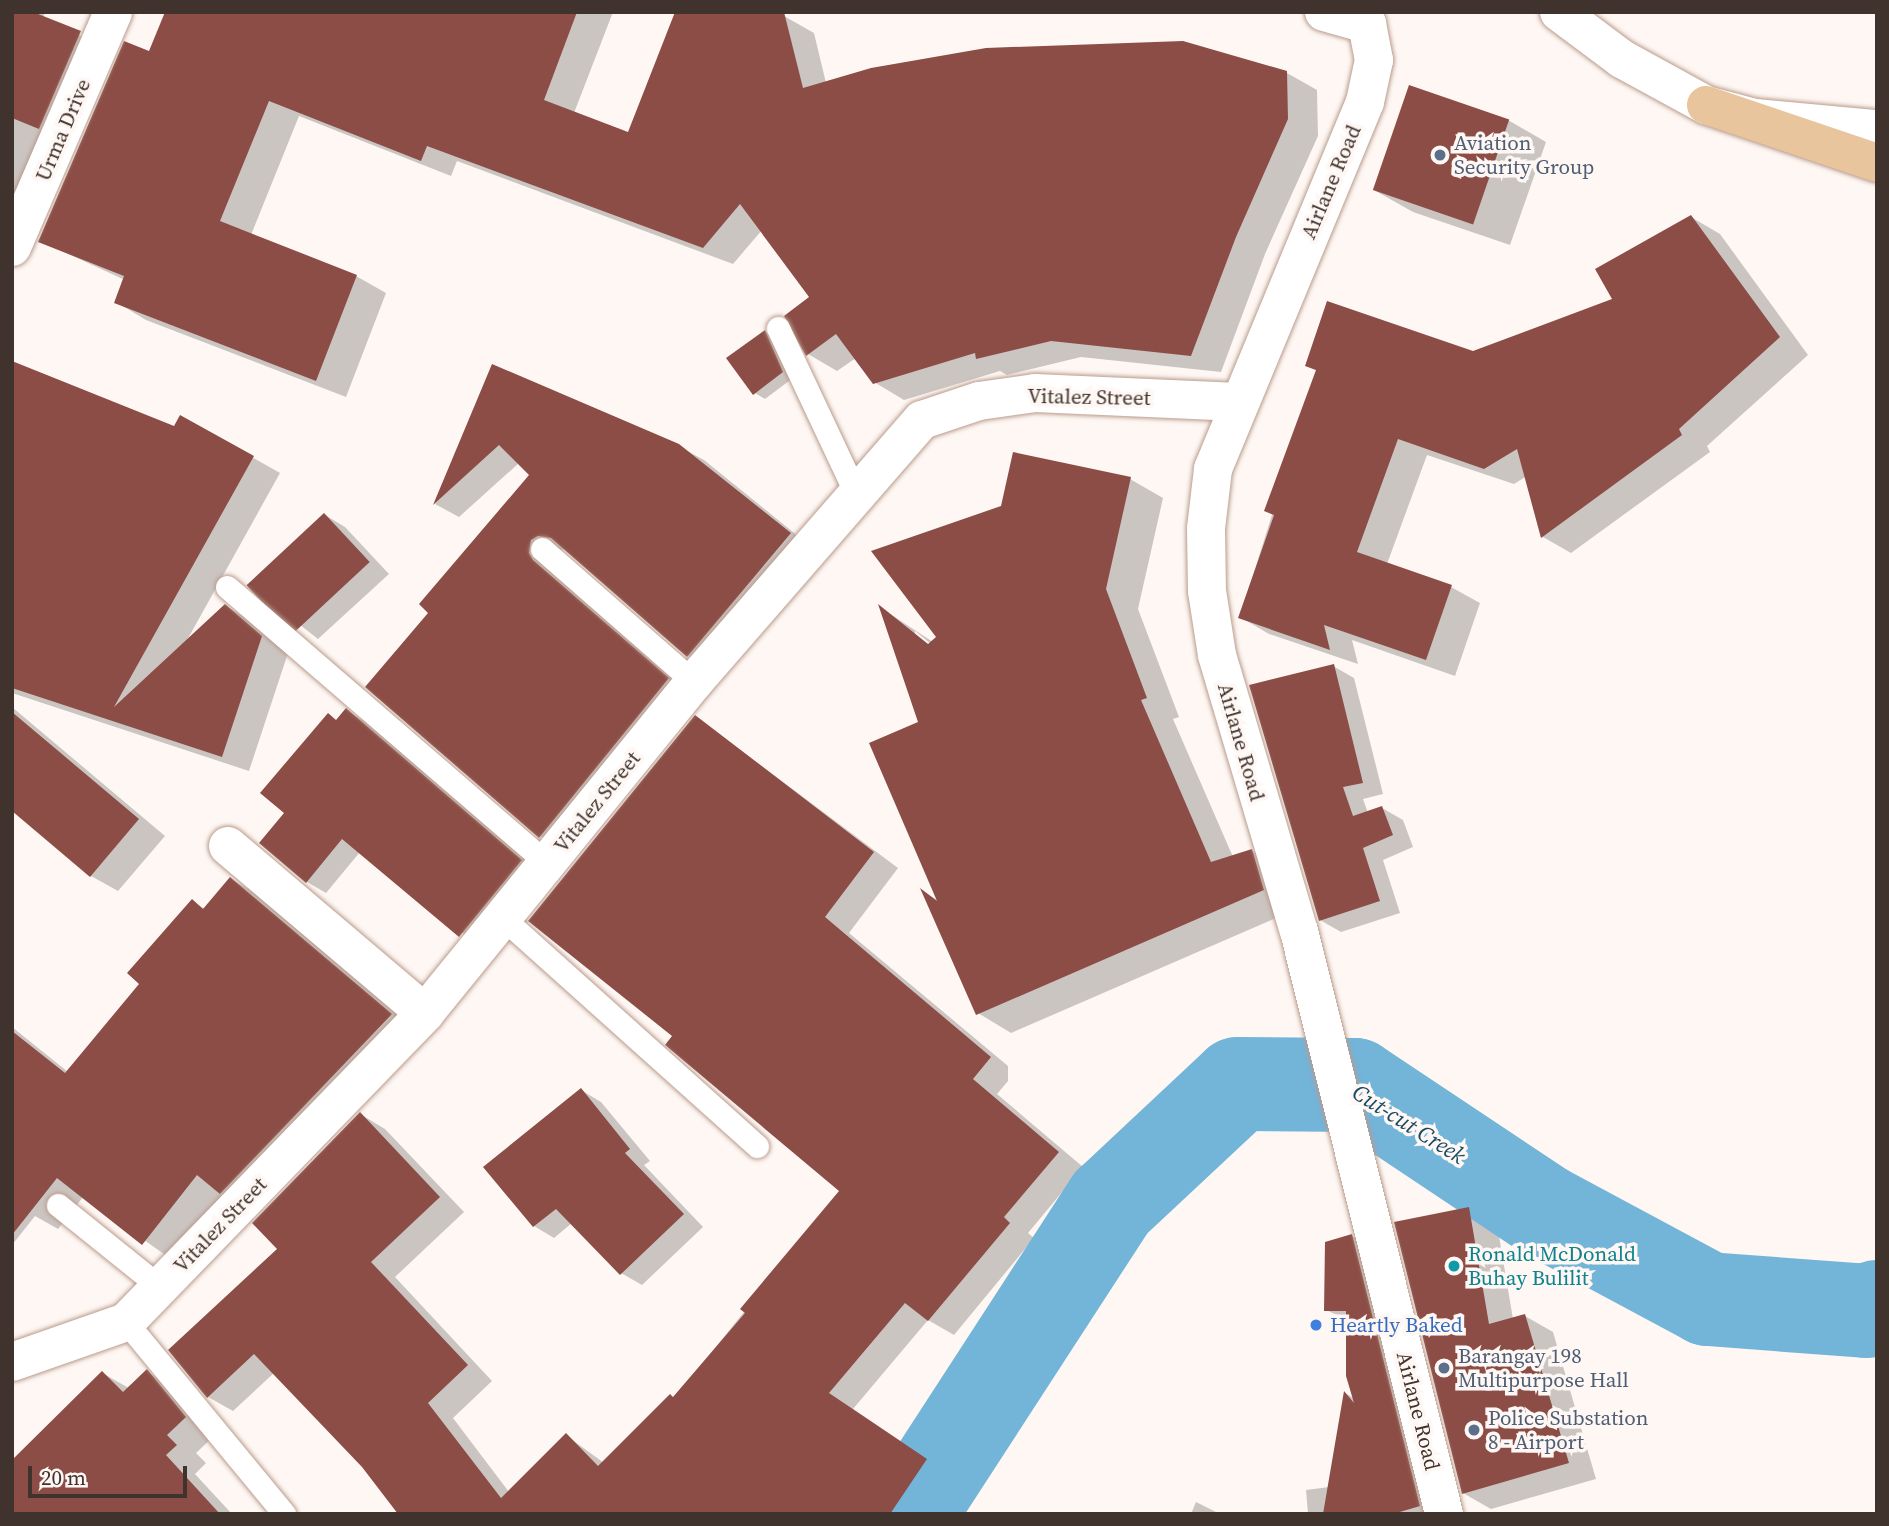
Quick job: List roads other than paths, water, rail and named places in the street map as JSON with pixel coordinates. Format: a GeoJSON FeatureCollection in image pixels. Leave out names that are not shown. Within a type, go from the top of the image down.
{"type":"FeatureCollection","features":[{"type":"Feature","properties":{"kind":"main road"},"geometry":{"type":"LineString","coordinates":[[1706,105],[1877,163]]}},
{"type":"Feature","properties":{"kind":"street","name":"Urma Drive"},"geometry":{"type":"LineString","coordinates":[[12,247],[113,12]]}},
{"type":"Feature","properties":{"kind":"street","name":"Airlane Road"},"geometry":{"type":"LineString","coordinates":[[1324,12],[1367,24],[1374,60],[1365,102],[1213,469],[1206,529],[1207,592],[1220,668],[1304,951],[1444,1514]]}},
{"type":"Feature","properties":{"kind":"street"},"geometry":{"type":"LineString","coordinates":[[1573,18],[1665,85],[1706,105],[1755,118],[1877,130]]}},
{"type":"Feature","properties":{"kind":"street","name":"Vitalez Street"},"geometry":{"type":"LineString","coordinates":[[12,1362],[126,1322],[425,1013],[694,682],[922,420],[979,401],[1035,393],[1239,402]]}},
{"type":"Feature","properties":{"kind":"street"},"geometry":{"type":"LineString","coordinates":[[228,846],[425,1013]]}},
{"type":"Feature","properties":{"kind":"lane"},"geometry":{"type":"LineString","coordinates":[[778,328],[856,494]]}},
{"type":"Feature","properties":{"kind":"lane"},"geometry":{"type":"LineString","coordinates":[[542,549],[694,682]]}},
{"type":"Feature","properties":{"kind":"lane"},"geometry":{"type":"LineString","coordinates":[[228,587],[547,863]]}},
{"type":"Feature","properties":{"kind":"lane"},"geometry":{"type":"LineString","coordinates":[[503,919],[757,1146]]}},
{"type":"Feature","properties":{"kind":"lane"},"geometry":{"type":"LineString","coordinates":[[58,1205],[160,1287]]}},
{"type":"Feature","properties":{"kind":"lane"},"geometry":{"type":"LineString","coordinates":[[126,1322],[284,1514]]}},
{"type":"Feature","properties":{"kind":"waterway","name":"Cut-cut Creek"},"geometry":{"type":"LineString","coordinates":[[909,1514],[1111,1203],[1238,1084],[1355,1085],[1544,1211],[1708,1299],[1867,1311],[1877,1307]]}},
{"type":"Feature","properties":{"kind":"place","name":"Aviation Security Group"},"geometry":{"type":"Point","coordinates":[1440,155]}},
{"type":"Feature","properties":{"kind":"place","name":"Ronald McDonald Buhay Bulilit"},"geometry":{"type":"Point","coordinates":[1454,1266]}},
{"type":"Feature","properties":{"kind":"place","name":"Heartly Baked"},"geometry":{"type":"Point","coordinates":[1316,1325]}},
{"type":"Feature","properties":{"kind":"place","name":"Barangay 198 Multipurpose Hall"},"geometry":{"type":"Point","coordinates":[1444,1368]}},
{"type":"Feature","properties":{"kind":"place","name":"Police Substation 8 - Airport"},"geometry":{"type":"Point","coordinates":[1474,1430]}}]}
